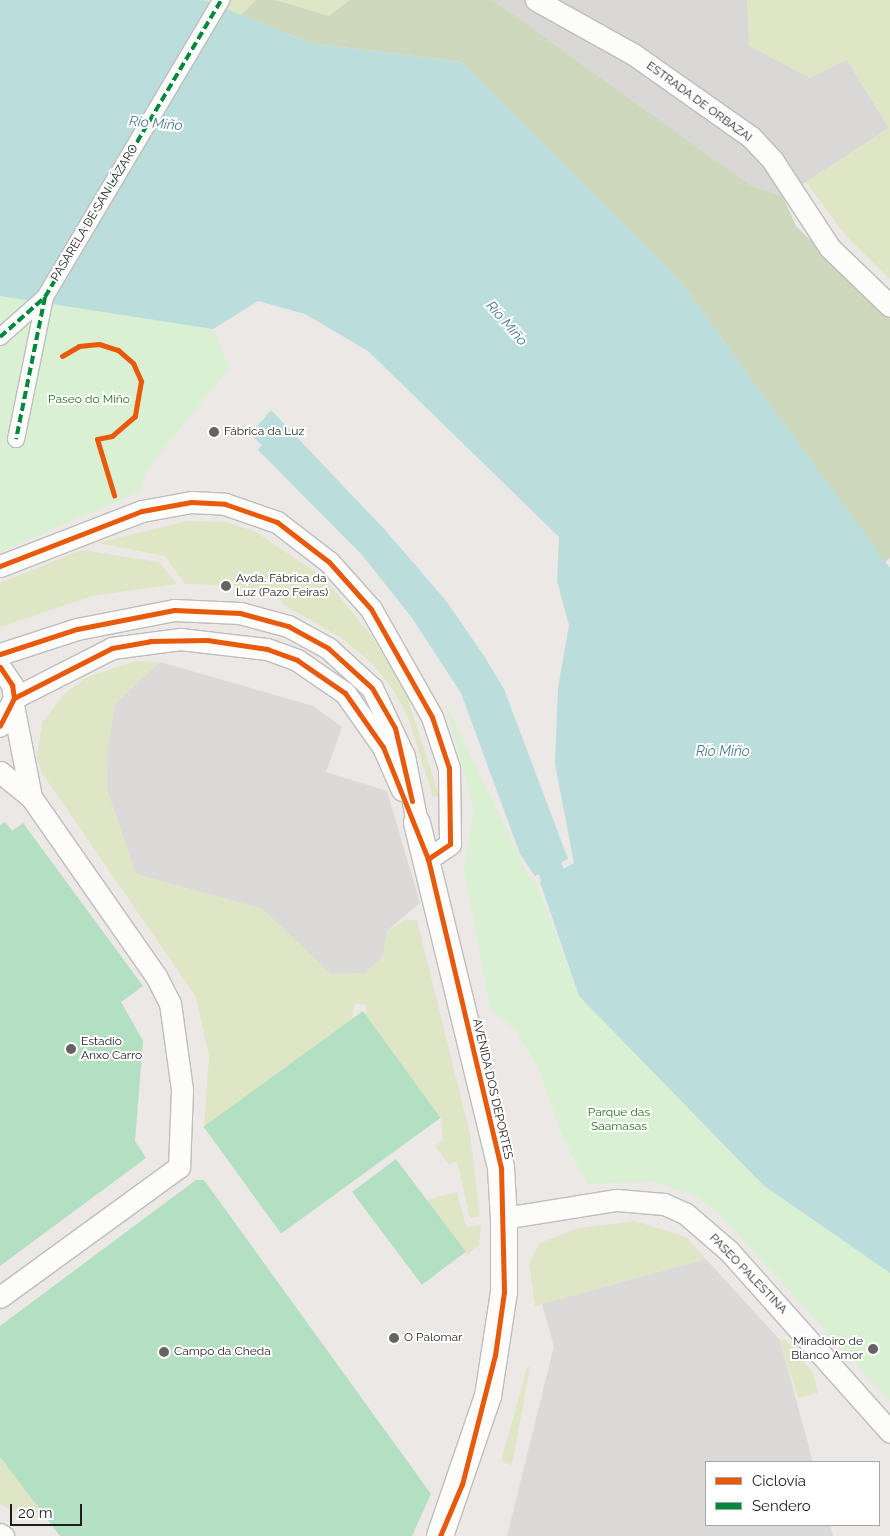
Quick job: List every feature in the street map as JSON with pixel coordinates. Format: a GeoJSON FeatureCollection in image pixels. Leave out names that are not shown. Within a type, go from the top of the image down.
{"type":"FeatureCollection","features":[{"type":"Feature","properties":{"kind":"street","name":"PASARELA DE SAN LÁZARO"},"geometry":{"type":"LineString","coordinates":[[0,337],[45,297],[221,0]]}},
{"type":"Feature","properties":{"kind":"street","name":"ESTRADA DE ORBAZAI"},"geometry":{"type":"LineString","coordinates":[[536,0],[633,54],[751,137],[774,161],[830,248],[890,306]]}},
{"type":"Feature","properties":{"kind":"street","name":"PASARELA DE SAN LÁZARO"},"geometry":{"type":"LineString","coordinates":[[16,439],[45,297]]}},
{"type":"Feature","properties":{"kind":"street"},"geometry":{"type":"LineString","coordinates":[[0,566],[142,511],[191,502],[225,504],[277,522],[330,562],[371,609],[429,710],[448,768],[451,795],[450,844],[428,859]]}},
{"type":"Feature","properties":{"kind":"street","name":"AVENIDA DOS DEPORTES"},"geometry":{"type":"LineString","coordinates":[[0,654],[77,629],[174,610],[240,613],[288,626],[328,648],[372,688],[404,756],[417,823],[428,859],[501,1168],[504,1218],[504,1292],[488,1396],[440,1536]]}},
{"type":"Feature","properties":{"kind":"street","name":"AVENIDA DOS DEPORTES"},"geometry":{"type":"LineString","coordinates":[[13,702],[112,648],[180,639],[267,649],[297,660],[345,693],[383,747],[417,823]]}},
{"type":"Feature","properties":{"kind":"street"},"geometry":{"type":"LineString","coordinates":[[0,667],[12,685],[13,702],[32,797]]}},
{"type":"Feature","properties":{"kind":"street"},"geometry":{"type":"LineString","coordinates":[[0,726],[13,702]]}},
{"type":"Feature","properties":{"kind":"street"},"geometry":{"type":"LineString","coordinates":[[0,772],[32,797],[156,976],[170,1003],[180,1054],[182,1132],[179,1167],[0,1297]]}},
{"type":"Feature","properties":{"kind":"street","name":"PASEO PALESTINA"},"geometry":{"type":"LineString","coordinates":[[504,1218],[617,1200],[664,1204],[686,1214],[735,1258],[890,1432]]}},
{"type":"Feature","properties":{"kind":"shaded area"},"geometry":{"type":"Polygon","coordinates":[[[493,0],[747,0],[750,46],[847,60],[889,128],[783,197],[750,185],[493,0]]]}},
{"type":"Feature","properties":{"kind":"shaded area"},"geometry":{"type":"Polygon","coordinates":[[[160,662],[313,706],[342,727],[326,772],[387,791],[420,903],[387,931],[383,956],[365,973],[331,974],[263,909],[136,874],[107,790],[108,749],[115,704],[160,662]]]}},
{"type":"Feature","properties":{"kind":"shaded area"},"geometry":{"type":"Polygon","coordinates":[[[706,1259],[780,1340],[813,1461],[705,1461],[705,1526],[830,1526],[833,1536],[507,1536],[554,1346],[542,1304],[706,1259]]]}},
{"type":"Feature","properties":{"kind":"green space"},"geometry":{"type":"Polygon","coordinates":[[[204,0],[256,0],[241,15],[204,0]]]}},
{"type":"Feature","properties":{"kind":"green space"},"geometry":{"type":"Polygon","coordinates":[[[256,0],[276,0],[329,16],[350,0],[493,0],[750,185],[783,197],[796,226],[890,319],[890,558],[885,562],[679,280],[461,62],[310,43],[241,15],[256,0]]]}},
{"type":"Feature","properties":{"kind":"green space"},"geometry":{"type":"Polygon","coordinates":[[[276,0],[350,0],[329,16],[276,0]]]}},
{"type":"Feature","properties":{"kind":"green space"},"geometry":{"type":"Polygon","coordinates":[[[747,0],[890,0],[890,279],[846,236],[806,182],[889,128],[847,60],[810,78],[749,46],[747,0]]]}},
{"type":"Feature","properties":{"kind":"green space","name":"Paseo do Miño"},"geometry":{"type":"Polygon","coordinates":[[[0,296],[213,329],[229,368],[148,468],[140,491],[0,552],[0,296]]]}},
{"type":"Feature","properties":{"kind":"green space"},"geometry":{"type":"Polygon","coordinates":[[[187,521],[225,522],[254,531],[322,576],[367,630],[405,689],[439,796],[433,797],[409,720],[394,691],[373,664],[340,637],[284,605],[277,595],[222,585],[185,584],[165,556],[98,543],[187,521]]]}},
{"type":"Feature","properties":{"kind":"green space"},"geometry":{"type":"Polygon","coordinates":[[[81,550],[159,562],[177,584],[92,596],[0,627],[0,583],[81,550]]]}},
{"type":"Feature","properties":{"kind":"green space"},"geometry":{"type":"Polygon","coordinates":[[[135,661],[160,662],[115,704],[107,790],[136,874],[264,909],[331,974],[383,956],[387,931],[405,920],[417,920],[470,1134],[480,1216],[470,1218],[457,1161],[449,1165],[435,1146],[443,1140],[441,1118],[366,1015],[366,1005],[355,1003],[351,1020],[204,1128],[209,1056],[196,997],[42,773],[37,758],[42,723],[64,694],[88,677],[135,661]]]}},
{"type":"Feature","properties":{"kind":"green space","name":"Parque das Saamasas"},"geometry":{"type":"Polygon","coordinates":[[[445,702],[530,879],[535,880],[579,996],[763,1185],[890,1273],[890,1401],[716,1210],[698,1197],[653,1181],[587,1184],[562,1135],[539,1069],[517,1032],[490,1007],[464,869],[474,809],[445,702]]]}},
{"type":"Feature","properties":{"kind":"green space","name":"Estadio Anxo Carro"},"geometry":{"type":"Polygon","coordinates":[[[5,822],[12,831],[23,823],[143,986],[121,1002],[143,1041],[135,1141],[146,1158],[0,1266],[0,825],[5,822]]]}},
{"type":"Feature","properties":{"kind":"green space"},"geometry":{"type":"Polygon","coordinates":[[[363,1011],[441,1118],[281,1234],[204,1127],[363,1011]]]}},
{"type":"Feature","properties":{"kind":"green space"},"geometry":{"type":"Polygon","coordinates":[[[396,1159],[466,1252],[422,1285],[352,1192],[396,1159]]]}},
{"type":"Feature","properties":{"kind":"green space","name":"Campo da Cheda"},"geometry":{"type":"Polygon","coordinates":[[[196,1180],[204,1180],[431,1494],[412,1536],[60,1536],[0,1457],[0,1326],[196,1180]]]}},
{"type":"Feature","properties":{"kind":"green space"},"geometry":{"type":"Polygon","coordinates":[[[457,1192],[466,1227],[481,1225],[479,1245],[467,1255],[426,1200],[457,1192]]]}},
{"type":"Feature","properties":{"kind":"green space"},"geometry":{"type":"Polygon","coordinates":[[[635,1221],[686,1237],[706,1259],[535,1306],[529,1263],[540,1243],[579,1228],[635,1221]]]}},
{"type":"Feature","properties":{"kind":"green space"},"geometry":{"type":"Polygon","coordinates":[[[785,1339],[813,1373],[818,1393],[798,1398],[780,1340],[785,1339]]]}},
{"type":"Feature","properties":{"kind":"green space"},"geometry":{"type":"Polygon","coordinates":[[[527,1367],[530,1367],[512,1465],[501,1462],[527,1367]]]}},
{"type":"Feature","properties":{"kind":"green space"},"geometry":{"type":"Polygon","coordinates":[[[0,1457],[46,1517],[30,1520],[0,1504],[0,1457]]]}},
{"type":"Feature","properties":{"kind":"water","name":"Río Miño"},"geometry":{"type":"Polygon","coordinates":[[[0,0],[204,0],[310,43],[461,62],[679,280],[890,568],[890,1273],[763,1185],[579,996],[540,882],[574,863],[555,764],[558,688],[569,625],[557,581],[559,537],[368,351],[305,314],[258,301],[213,329],[0,296],[0,0]]]}},
{"type":"Feature","properties":{"kind":"water"},"geometry":{"type":"Polygon","coordinates":[[[271,410],[386,531],[447,602],[484,656],[504,689],[568,859],[535,876],[520,854],[461,693],[412,618],[363,556],[258,450],[262,445],[250,434],[271,410]]]}},
{"type":"Feature","properties":{"kind":"waterway"},"geometry":{"type":"LineString","coordinates":[[539,836],[553,878],[568,905]]}},
{"type":"Feature","properties":{"kind":"marked path"},"geometry":{"type":"LineString","coordinates":[[45,297],[221,0]]}},
{"type":"Feature","properties":{"kind":"marked path"},"geometry":{"type":"LineString","coordinates":[[0,337],[45,297],[16,439]]}},
{"type":"Feature","properties":{"kind":"cycle path"},"geometry":{"type":"LineString","coordinates":[[62,356],[79,346],[99,344],[118,350],[133,363],[141,381],[135,416],[112,436],[97,439],[114,495]]}},
{"type":"Feature","properties":{"kind":"cycle path"},"geometry":{"type":"LineString","coordinates":[[0,566],[142,511],[191,502],[225,504],[277,522],[329,562],[371,609],[432,717],[449,768],[450,844],[428,859]]}},
{"type":"Feature","properties":{"kind":"cycle path"},"geometry":{"type":"LineString","coordinates":[[0,654],[77,629],[174,610],[240,613],[288,626],[328,648],[372,688],[395,728],[412,801]]}},
{"type":"Feature","properties":{"kind":"cycle path"},"geometry":{"type":"LineString","coordinates":[[14,698],[112,648],[150,641],[207,640],[267,649],[297,660],[345,693],[383,747],[428,859],[501,1168],[504,1292],[495,1355],[462,1484],[440,1536]]}},
{"type":"Feature","properties":{"kind":"cycle path"},"geometry":{"type":"LineString","coordinates":[[0,667],[12,685],[14,698],[0,726]]}},
{"type":"Feature","properties":{"kind":"place","name":"Fábrica da Luz"},"geometry":{"type":"Point","coordinates":[214,432]}},
{"type":"Feature","properties":{"kind":"place","name":"Avda. Fábrica da Luz (Pazo Feiras)"},"geometry":{"type":"Point","coordinates":[226,586]}},
{"type":"Feature","properties":{"kind":"place","name":"Estadio Anxo Carro"},"geometry":{"type":"Point","coordinates":[71,1049]}},
{"type":"Feature","properties":{"kind":"place","name":"O Palomar"},"geometry":{"type":"Point","coordinates":[394,1338]}},
{"type":"Feature","properties":{"kind":"place","name":"Miradoiro de Blanco Amor"},"geometry":{"type":"Point","coordinates":[873,1349]}},
{"type":"Feature","properties":{"kind":"place","name":"Campo da Cheda"},"geometry":{"type":"Point","coordinates":[164,1352]}}]}
